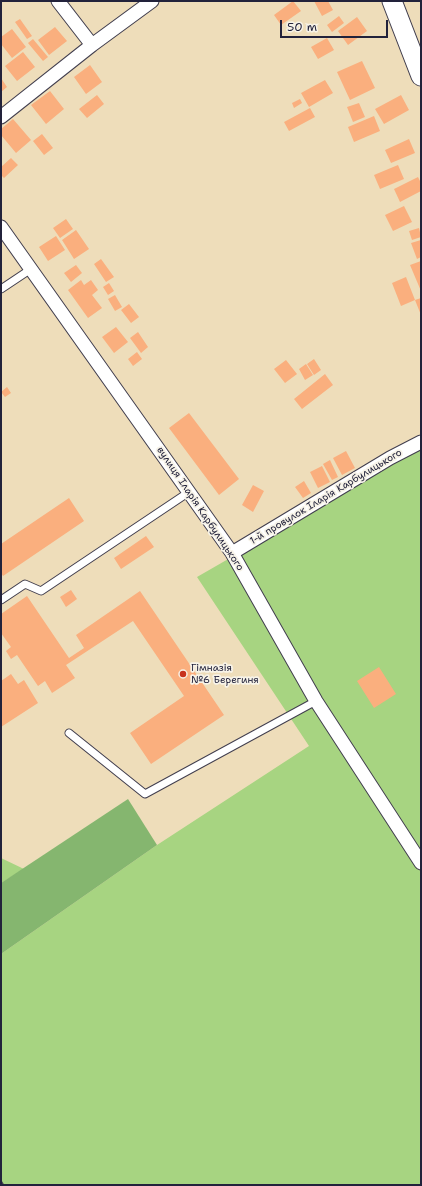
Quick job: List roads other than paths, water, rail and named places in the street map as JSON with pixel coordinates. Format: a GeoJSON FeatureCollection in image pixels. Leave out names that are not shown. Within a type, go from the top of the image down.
{"type":"FeatureCollection","features":[{"type":"Feature","properties":{"kind":"main road"},"geometry":{"type":"LineString","coordinates":[[392,1],[421,76]]}},
{"type":"Feature","properties":{"kind":"street"},"geometry":{"type":"LineString","coordinates":[[58,1],[92,45]]}},
{"type":"Feature","properties":{"kind":"street"},"geometry":{"type":"LineString","coordinates":[[1,116],[92,45],[152,1]]}},
{"type":"Feature","properties":{"kind":"street","name":"вулиця Іларія Карбулицького"},"geometry":{"type":"LineString","coordinates":[[1,227],[232,553],[316,701],[421,863]]}},
{"type":"Feature","properties":{"kind":"street","name":"1-й провулок Іларія Карбулицького"},"geometry":{"type":"LineString","coordinates":[[232,553],[390,458],[421,442]]}},
{"type":"Feature","properties":{"kind":"lane"},"geometry":{"type":"LineString","coordinates":[[1,289],[31,269]]}},
{"type":"Feature","properties":{"kind":"lane"},"geometry":{"type":"LineString","coordinates":[[1,600],[25,584],[41,591],[189,492]]}},
{"type":"Feature","properties":{"kind":"lane"},"geometry":{"type":"LineString","coordinates":[[69,733],[145,794],[316,701]]}},
{"type":"Feature","properties":{"kind":"place","name":"Гімназія №6 Берегиня"},"geometry":{"type":"Point","coordinates":[183,674]}}]}
